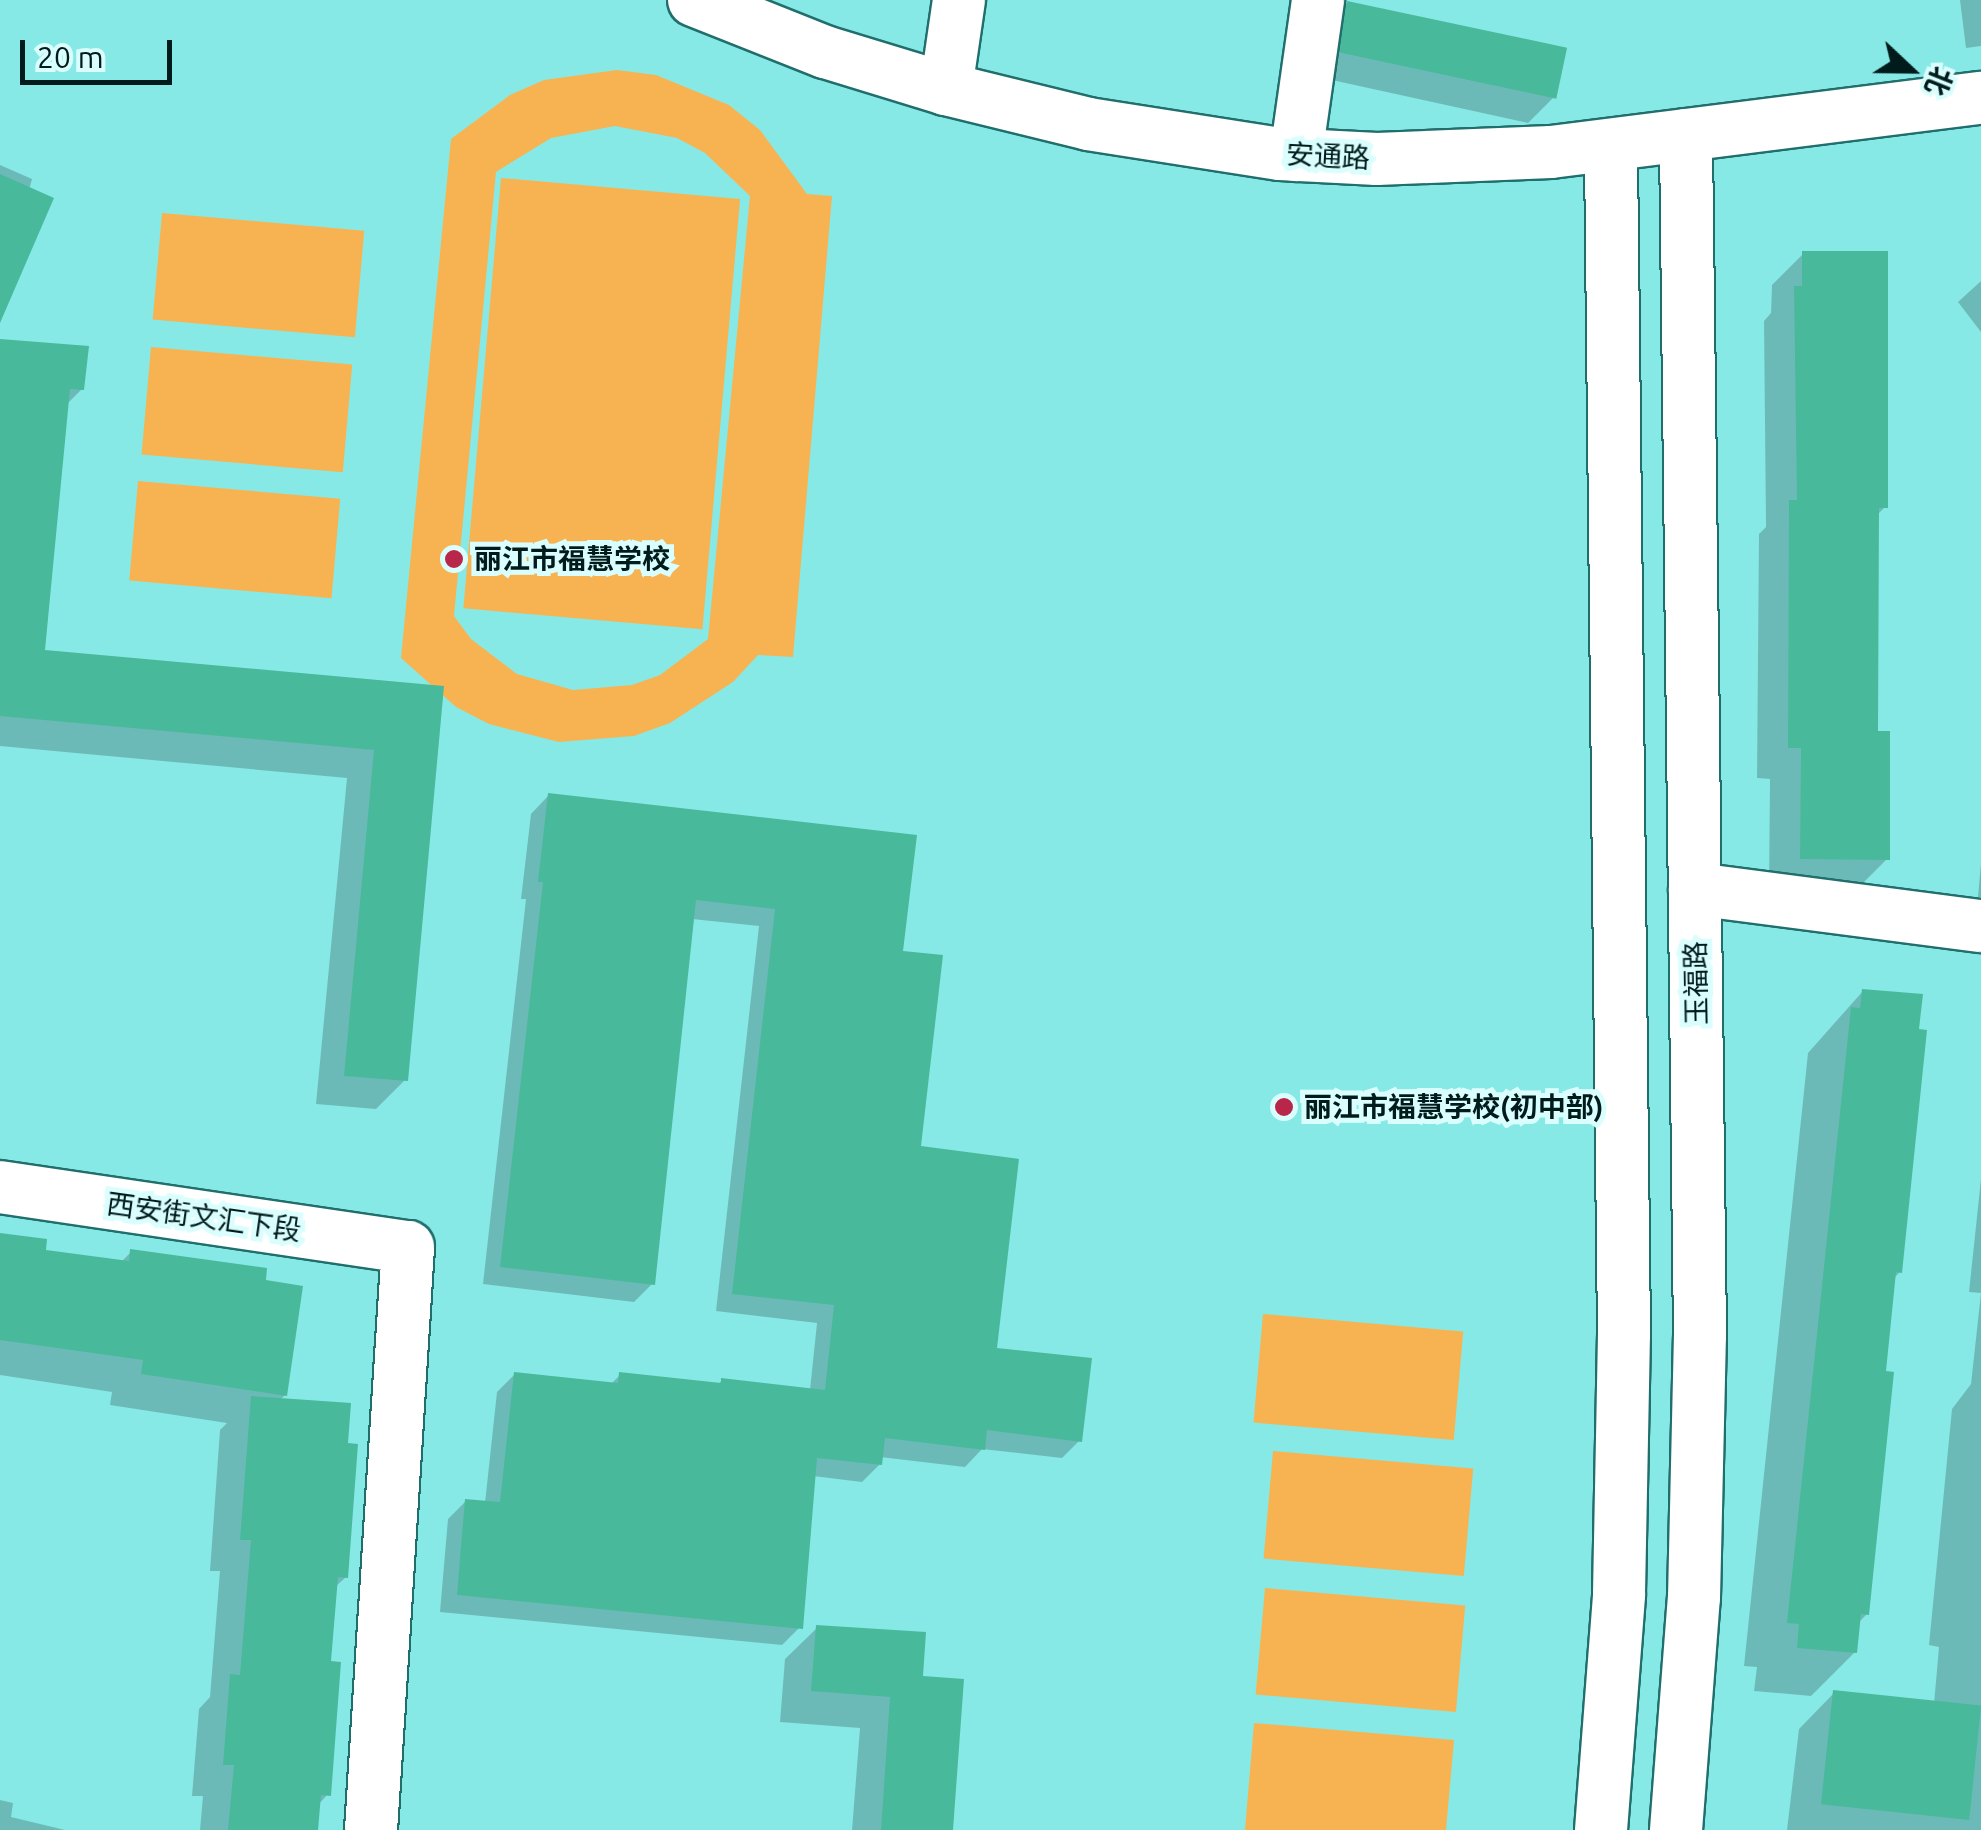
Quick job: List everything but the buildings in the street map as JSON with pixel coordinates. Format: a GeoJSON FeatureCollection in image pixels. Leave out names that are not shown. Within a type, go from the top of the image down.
{"type":"FeatureCollection","features":[{"type":"Feature","properties":{"kind":"street","name":"安通路"},"geometry":{"type":"LineString","coordinates":[[694,0],[824,52],[946,90],[1164,139],[1296,154],[1464,158],[1611,145],[1981,98]]}},
{"type":"Feature","properties":{"kind":"street"},"geometry":{"type":"LineString","coordinates":[[946,90],[959,0]]}},
{"type":"Feature","properties":{"kind":"street"},"geometry":{"type":"LineString","coordinates":[[1296,154],[1318,0]]}},
{"type":"Feature","properties":{"kind":"street","name":"玉福路"},"geometry":{"type":"LineString","coordinates":[[1676,1830],[1694,1598],[1700,1336],[1686,136]]}},
{"type":"Feature","properties":{"kind":"street"},"geometry":{"type":"LineString","coordinates":[[1600,1830],[1619,1594],[1624,1335],[1611,145]]}},
{"type":"Feature","properties":{"kind":"street"},"geometry":{"type":"LineString","coordinates":[[1695,889],[1981,926]]}},
{"type":"Feature","properties":{"kind":"street","name":"西安街文汇下段"},"geometry":{"type":"LineString","coordinates":[[0,1187],[408,1247],[371,1830]]}},
{"type":"Feature","properties":{"kind":"shaded area"},"geometry":{"type":"Polygon","coordinates":[[[617,70],[656,75],[729,105],[760,130],[807,194],[832,196],[793,657],[758,655],[733,682],[670,723],[634,736],[559,742],[489,724],[456,707],[401,658],[451,139],[510,95],[544,80],[617,70]],[[615,126],[551,138],[496,172],[454,616],[471,639],[517,674],[573,690],[632,685],[660,675],[708,639],[750,196],[705,153],[677,138],[615,126]]]}},
{"type":"Feature","properties":{"kind":"shaded area"},"geometry":{"type":"Polygon","coordinates":[[[501,178],[740,199],[702,629],[463,608],[501,178]]]}},
{"type":"Feature","properties":{"kind":"shaded area"},"geometry":{"type":"Polygon","coordinates":[[[162,213],[364,231],[355,337],[153,320],[162,213]]]}},
{"type":"Feature","properties":{"kind":"shaded area"},"geometry":{"type":"Polygon","coordinates":[[[151,347],[352,365],[343,472],[142,455],[151,347]]]}},
{"type":"Feature","properties":{"kind":"shaded area"},"geometry":{"type":"Polygon","coordinates":[[[138,481],[340,499],[332,598],[129,581],[138,481]]]}},
{"type":"Feature","properties":{"kind":"shaded area"},"geometry":{"type":"Polygon","coordinates":[[[1263,1314],[1463,1332],[1454,1440],[1254,1423],[1263,1314]]]}},
{"type":"Feature","properties":{"kind":"shaded area"},"geometry":{"type":"Polygon","coordinates":[[[1273,1451],[1473,1469],[1464,1576],[1264,1559],[1273,1451]]]}},
{"type":"Feature","properties":{"kind":"shaded area"},"geometry":{"type":"Polygon","coordinates":[[[1265,1588],[1465,1606],[1456,1712],[1256,1695],[1265,1588]]]}},
{"type":"Feature","properties":{"kind":"shaded area"},"geometry":{"type":"Polygon","coordinates":[[[1254,1723],[1454,1740],[1446,1830],[1245,1830],[1254,1723]]]}},
{"type":"Feature","properties":{"kind":"place","name":"丽江市福慧学校"},"geometry":{"type":"Point","coordinates":[454,559]}},
{"type":"Feature","properties":{"kind":"place","name":"丽江市福慧学校(初中部)"},"geometry":{"type":"Point","coordinates":[1284,1107]}}]}
